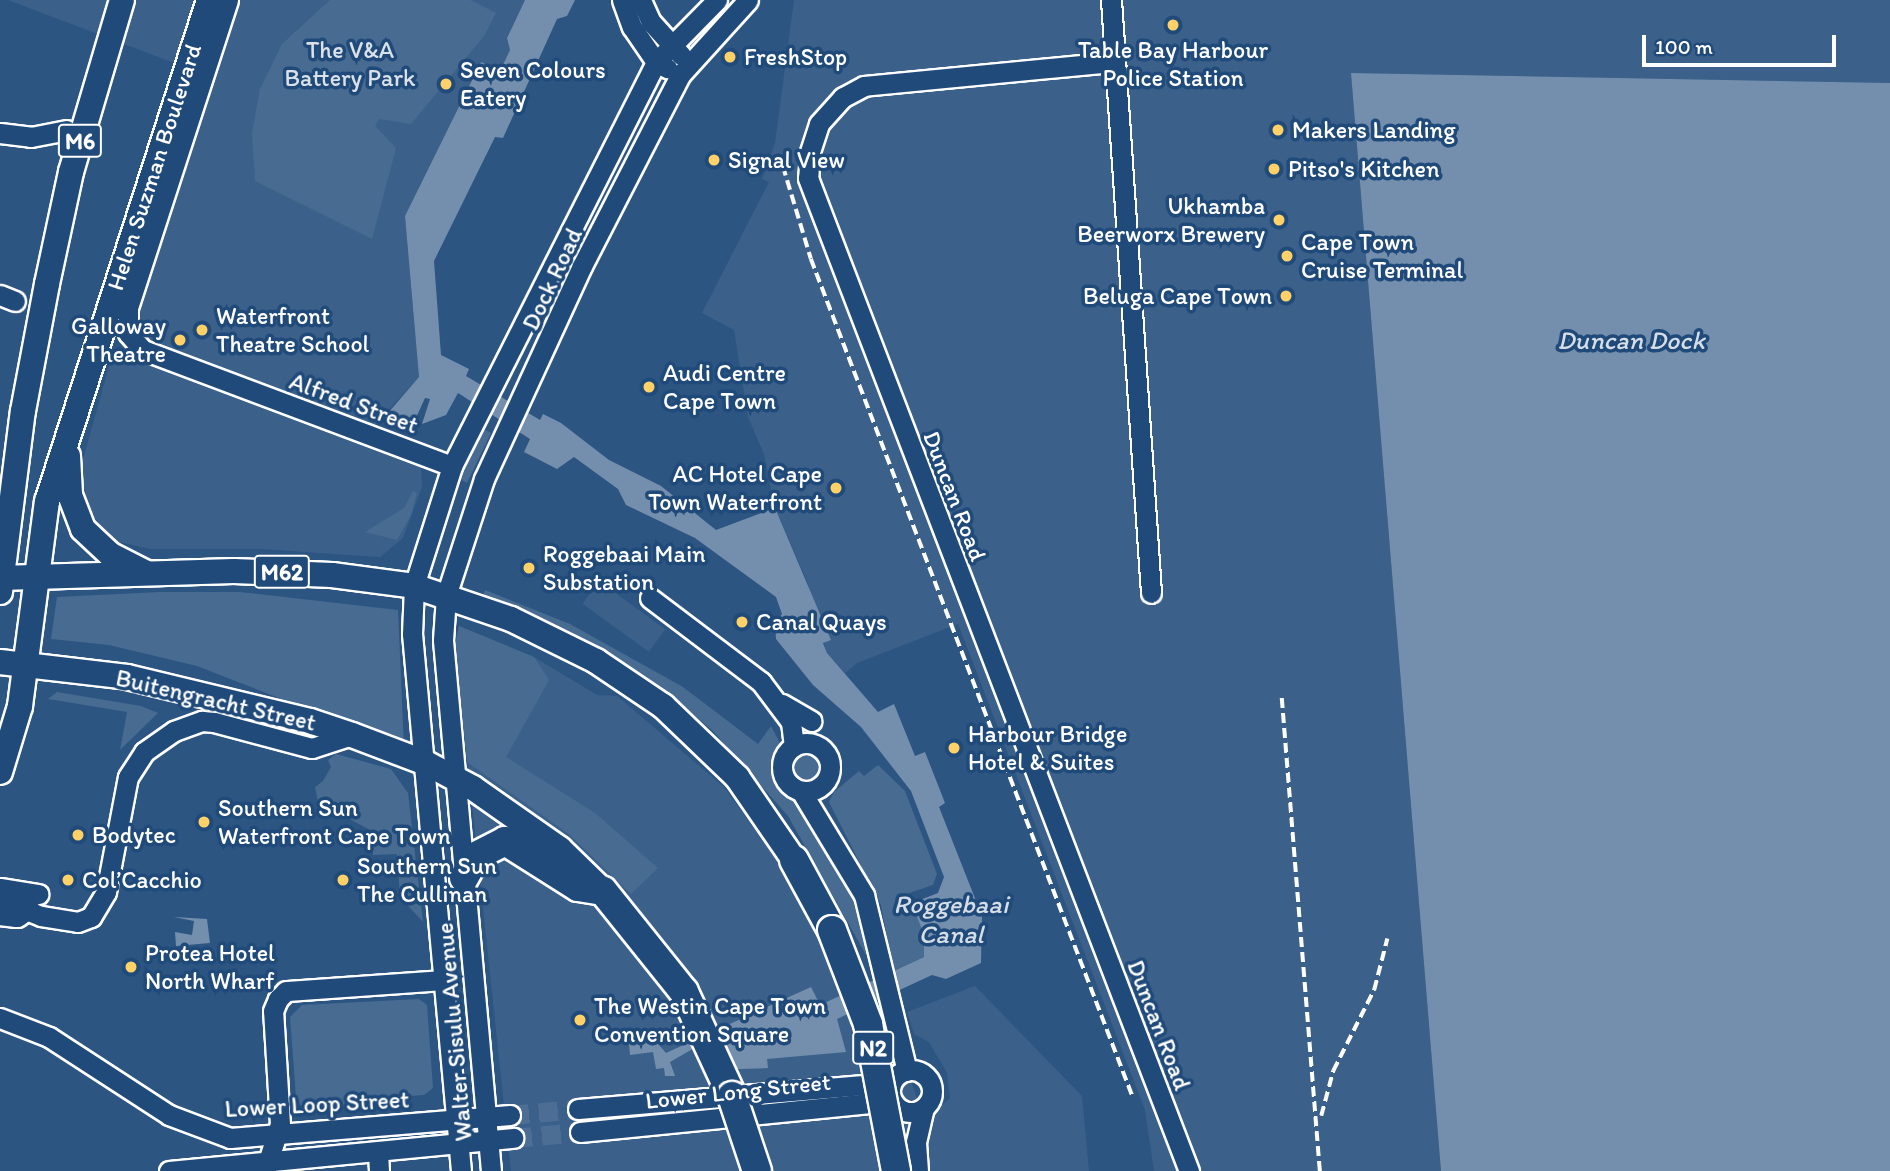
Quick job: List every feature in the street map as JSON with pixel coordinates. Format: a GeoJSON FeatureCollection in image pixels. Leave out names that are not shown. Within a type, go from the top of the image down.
{"type":"FeatureCollection","features":[{"type":"Feature","properties":{"kind":"highway"},"geometry":{"type":"LineString","coordinates":[[464,878],[476,856],[505,841],[578,887],[606,894],[665,963],[702,1025],[733,1096],[757,1171]]}},
{"type":"Feature","properties":{"kind":"highway","name":"N2"},"geometry":{"type":"LineString","coordinates":[[794,860],[837,942],[868,1024],[896,1171]]}},
{"type":"Feature","properties":{"kind":"main road","name":"M6"},"geometry":{"type":"LineString","coordinates":[[1,583],[23,411],[47,284],[71,172],[122,0]]}},
{"type":"Feature","properties":{"kind":"main road","name":"Helen Suzman Boulevard"},"geometry":{"type":"LineString","coordinates":[[0,772],[17,718],[47,502],[68,427],[209,0]]}},
{"type":"Feature","properties":{"kind":"main road"},"geometry":{"type":"LineString","coordinates":[[68,427],[68,486],[80,525],[103,550],[150,574]]}},
{"type":"Feature","properties":{"kind":"main road","name":"M62"},"geometry":{"type":"LineString","coordinates":[[1,583],[37,578],[283,572],[414,586]]}},
{"type":"Feature","properties":{"kind":"main road","name":"N2"},"geometry":{"type":"LineString","coordinates":[[414,586],[511,619],[627,681],[673,715],[737,778],[794,860]]}},
{"type":"Feature","properties":{"kind":"main road","name":"Buitengracht Street"},"geometry":{"type":"LineString","coordinates":[[0,662],[127,677],[352,735],[426,763],[457,778],[560,849],[606,894]]}},
{"type":"Feature","properties":{"kind":"main road"},"geometry":{"type":"LineString","coordinates":[[0,913],[17,915],[35,906]]}},
{"type":"Feature","properties":{"kind":"street","name":"Alfred Street"},"geometry":{"type":"LineString","coordinates":[[228,0],[128,308],[128,333],[143,350],[452,466]]}},
{"type":"Feature","properties":{"kind":"street"},"geometry":{"type":"LineString","coordinates":[[622,0],[632,27],[656,62],[684,69]]}},
{"type":"Feature","properties":{"kind":"street"},"geometry":{"type":"LineString","coordinates":[[640,0],[651,22],[673,46],[684,69]]}},
{"type":"Feature","properties":{"kind":"street"},"geometry":{"type":"LineString","coordinates":[[656,62],[717,0]]}},
{"type":"Feature","properties":{"kind":"street","name":"Dock Road"},"geometry":{"type":"LineString","coordinates":[[446,596],[484,479],[524,398],[582,266],[684,69],[748,0]]}},
{"type":"Feature","properties":{"kind":"street"},"geometry":{"type":"LineString","coordinates":[[1111,0],[1112,62],[1152,593]]}},
{"type":"Feature","properties":{"kind":"street","name":"Dock Road"},"geometry":{"type":"LineString","coordinates":[[414,586],[452,466],[656,62]]}},
{"type":"Feature","properties":{"kind":"street","name":"Duncan Road"},"geometry":{"type":"LineString","coordinates":[[1112,62],[864,86],[843,97],[820,124],[810,152],[808,177],[1189,1171]]}},
{"type":"Feature","properties":{"kind":"street"},"geometry":{"type":"LineString","coordinates":[[2,139],[66,130]]}},
{"type":"Feature","properties":{"kind":"street","name":"Walter Sisulu Avenue"},"geometry":{"type":"LineString","coordinates":[[414,586],[412,634],[426,763],[461,1171]]}},
{"type":"Feature","properties":{"kind":"street","name":"Walter Sisulu Avenue"},"geometry":{"type":"LineString","coordinates":[[446,596],[443,640],[491,1171]]}},
{"type":"Feature","properties":{"kind":"street"},"geometry":{"type":"LineString","coordinates":[[650,598],[758,679],[791,722],[803,745],[830,764],[823,785],[820,808],[831,835]]}},
{"type":"Feature","properties":{"kind":"street"},"geometry":{"type":"LineString","coordinates":[[775,699],[811,721],[803,745],[783,758],[783,775],[801,791],[831,835],[864,895],[888,1001],[899,1077],[891,1098],[909,1110],[916,1142],[918,1171]]}},
{"type":"Feature","properties":{"kind":"street"},"geometry":{"type":"LineString","coordinates":[[0,900],[35,906],[85,921],[95,911],[106,892],[133,766],[158,739],[190,725],[214,722],[312,748],[352,735]]}},
{"type":"Feature","properties":{"kind":"street"},"geometry":{"type":"LineString","coordinates":[[801,791],[823,785]]}},
{"type":"Feature","properties":{"kind":"street"},"geometry":{"type":"LineString","coordinates":[[0,888],[35,906]]}},
{"type":"Feature","properties":{"kind":"street"},"geometry":{"type":"LineString","coordinates":[[266,1166],[279,1136],[273,1011],[286,991],[445,980]]}},
{"type":"Feature","properties":{"kind":"street","name":"Lower Loop Street"},"geometry":{"type":"LineString","coordinates":[[0,1018],[49,1037],[146,1102],[194,1127],[230,1138],[485,1117]]}},
{"type":"Feature","properties":{"kind":"street"},"geometry":{"type":"LineString","coordinates":[[899,1077],[924,1075],[931,1085],[931,1098],[909,1110]]}},
{"type":"Feature","properties":{"kind":"street","name":"Lower Long Street"},"geometry":{"type":"LineString","coordinates":[[578,1108],[899,1077]]}},
{"type":"Feature","properties":{"kind":"street","name":"Lower Long Street"},"geometry":{"type":"LineString","coordinates":[[580,1132],[873,1103],[909,1110]]}},
{"type":"Feature","properties":{"kind":"street"},"geometry":{"type":"LineString","coordinates":[[485,1117],[510,1115]]}},
{"type":"Feature","properties":{"kind":"street"},"geometry":{"type":"LineString","coordinates":[[169,1171],[379,1161],[458,1144],[513,1138]]}},
{"type":"Feature","properties":{"kind":"shaded area"},"geometry":{"type":"Polygon","coordinates":[[[8,0],[204,0],[182,66],[8,0]]]}},
{"type":"Feature","properties":{"kind":"shaded area"},"geometry":{"type":"Polygon","coordinates":[[[233,0],[525,0],[507,38],[510,50],[500,72],[481,62],[405,216],[419,377],[371,429],[138,335],[133,310],[233,0]]]}},
{"type":"Feature","properties":{"kind":"shaded area"},"geometry":{"type":"Polygon","coordinates":[[[794,0],[1890,0],[1890,83],[1351,73],[1441,1171],[1154,1171],[1145,1110],[958,624],[857,663],[845,673],[827,653],[807,581],[775,508],[764,454],[748,417],[734,330],[702,313],[769,182],[762,179],[775,143],[794,0]]]}},
{"type":"Feature","properties":{"kind":"shaded area"},"geometry":{"type":"Polygon","coordinates":[[[113,352],[421,468],[422,487],[403,538],[380,557],[260,549],[150,549],[111,540],[87,508],[80,470],[113,352]]]}},
{"type":"Feature","properties":{"kind":"shaded area"},"geometry":{"type":"Polygon","coordinates":[[[599,581],[665,629],[649,652],[583,604],[599,581]]]}},
{"type":"Feature","properties":{"kind":"shaded area"},"geometry":{"type":"Polygon","coordinates":[[[459,626],[534,657],[597,695],[617,696],[724,787],[785,871],[827,948],[851,1012],[881,999],[925,1120],[950,1098],[947,1073],[929,1042],[914,1034],[907,1012],[975,986],[1082,1096],[1089,1171],[511,1171],[455,645],[459,626]]]}},
{"type":"Feature","properties":{"kind":"green space","name":"The V&A Battery Park"},"geometry":{"type":"Polygon","coordinates":[[[330,0],[470,0],[496,13],[484,36],[411,124],[379,119],[375,126],[396,148],[372,239],[255,181],[252,133],[260,89],[282,44],[330,0]]]}},
{"type":"Feature","properties":{"kind":"green space"},"geometry":{"type":"Polygon","coordinates":[[[480,427],[491,433],[467,483],[458,478],[480,427]]]}},
{"type":"Feature","properties":{"kind":"green space"},"geometry":{"type":"Polygon","coordinates":[[[413,491],[417,493],[411,515],[397,540],[365,532],[404,508],[413,491]]]}},
{"type":"Feature","properties":{"kind":"green space"},"geometry":{"type":"Polygon","coordinates":[[[485,590],[570,624],[683,687],[758,744],[771,726],[780,743],[775,776],[797,800],[855,891],[871,949],[866,955],[788,816],[713,731],[674,698],[602,650],[483,596],[485,590]]]}},
{"type":"Feature","properties":{"kind":"green space"},"geometry":{"type":"Polygon","coordinates":[[[160,592],[240,592],[398,610],[404,747],[197,666],[109,645],[51,639],[57,597],[160,592]]]}},
{"type":"Feature","properties":{"kind":"green space"},"geometry":{"type":"Polygon","coordinates":[[[459,626],[534,657],[549,680],[506,757],[595,813],[658,868],[631,894],[569,834],[467,762],[455,645],[459,626]]]}},
{"type":"Feature","properties":{"kind":"green space"},"geometry":{"type":"Polygon","coordinates":[[[57,692],[141,706],[158,713],[120,750],[127,712],[48,699],[57,692]]]}},
{"type":"Feature","properties":{"kind":"green space"},"geometry":{"type":"Polygon","coordinates":[[[806,750],[818,755],[823,767],[818,779],[806,784],[794,779],[789,767],[794,755],[806,750]]]}},
{"type":"Feature","properties":{"kind":"green space"},"geometry":{"type":"Polygon","coordinates":[[[336,754],[391,769],[408,793],[423,922],[400,897],[397,854],[373,855],[370,830],[318,802],[315,787],[323,781],[331,767],[328,760],[336,754]]]}},
{"type":"Feature","properties":{"kind":"green space"},"geometry":{"type":"Polygon","coordinates":[[[878,765],[905,791],[937,874],[933,885],[909,893],[924,935],[924,957],[893,971],[881,905],[829,802],[834,792],[859,771],[864,776],[878,765]]]}},
{"type":"Feature","properties":{"kind":"green space"},"geometry":{"type":"Polygon","coordinates":[[[419,999],[427,1005],[433,1088],[424,1095],[365,1099],[337,1109],[305,1112],[296,1098],[290,1017],[302,1005],[419,999]]]}},
{"type":"Feature","properties":{"kind":"water","name":"Roggebaai Canal"},"geometry":{"type":"Polygon","coordinates":[[[525,0],[575,0],[567,16],[557,19],[503,138],[495,137],[434,261],[441,355],[469,369],[466,376],[540,420],[543,414],[561,423],[609,460],[661,486],[716,530],[775,508],[831,640],[823,643],[827,653],[878,712],[894,704],[915,756],[925,752],[945,803],[939,807],[982,916],[981,963],[946,979],[932,975],[837,1019],[846,1052],[767,1059],[768,1068],[708,1070],[696,1047],[670,1062],[675,1076],[665,1076],[664,1068],[656,1069],[653,1052],[630,1055],[628,1032],[646,1030],[666,1053],[811,987],[820,1005],[924,957],[924,935],[912,903],[938,893],[944,877],[911,791],[861,727],[813,685],[776,639],[775,623],[782,614],[776,597],[695,538],[626,505],[618,489],[574,457],[557,469],[524,452],[530,439],[458,393],[446,415],[422,424],[430,399],[425,398],[415,420],[407,425],[388,413],[419,377],[405,216],[481,62],[500,71],[510,50],[507,38],[525,0]]]}},
{"type":"Feature","properties":{"kind":"water","name":"Duncan Dock"},"geometry":{"type":"Polygon","coordinates":[[[1351,73],[1890,83],[1890,1171],[1441,1171],[1351,73]]]}},
{"type":"Feature","properties":{"kind":"water"},"geometry":{"type":"Polygon","coordinates":[[[174,917],[207,919],[210,943],[176,946],[175,932],[192,935],[194,921],[174,917]]]}},
{"type":"Feature","properties":{"kind":"tunnel"},"geometry":{"type":"LineString","coordinates":[[510,1115],[578,1109]]}},
{"type":"Feature","properties":{"kind":"tunnel"},"geometry":{"type":"LineString","coordinates":[[513,1138],[580,1132]]}},
{"type":"Feature","properties":{"kind":"railway"},"geometry":{"type":"LineString","coordinates":[[783,166],[811,259],[1132,1095]]}},
{"type":"Feature","properties":{"kind":"railway"},"geometry":{"type":"LineString","coordinates":[[1282,698],[1320,1171]]}},
{"type":"Feature","properties":{"kind":"railway"},"geometry":{"type":"LineString","coordinates":[[1321,1116],[1333,1071],[1374,990],[1387,939]]}},
{"type":"Feature","properties":{"kind":"place","name":"Table Bay Harbour Police Station"},"geometry":{"type":"Point","coordinates":[1173,25]}},
{"type":"Feature","properties":{"kind":"place","name":"FreshStop"},"geometry":{"type":"Point","coordinates":[730,57]}},
{"type":"Feature","properties":{"kind":"place","name":"Seven Colours Eatery"},"geometry":{"type":"Point","coordinates":[446,84]}},
{"type":"Feature","properties":{"kind":"place","name":"Makers Landing"},"geometry":{"type":"Point","coordinates":[1278,130]}},
{"type":"Feature","properties":{"kind":"place","name":"Signal View"},"geometry":{"type":"Point","coordinates":[714,160]}},
{"type":"Feature","properties":{"kind":"place","name":"Pitso's Kitchen"},"geometry":{"type":"Point","coordinates":[1274,169]}},
{"type":"Feature","properties":{"kind":"place","name":"Ukhamba Beerworx Brewery"},"geometry":{"type":"Point","coordinates":[1279,220]}},
{"type":"Feature","properties":{"kind":"place","name":"Cape Town Cruise Terminal"},"geometry":{"type":"Point","coordinates":[1287,256]}},
{"type":"Feature","properties":{"kind":"place","name":"Beluga Cape Town"},"geometry":{"type":"Point","coordinates":[1286,296]}},
{"type":"Feature","properties":{"kind":"place","name":"Waterfront Theatre School"},"geometry":{"type":"Point","coordinates":[202,330]}},
{"type":"Feature","properties":{"kind":"place","name":"Galloway Theatre"},"geometry":{"type":"Point","coordinates":[180,340]}},
{"type":"Feature","properties":{"kind":"place","name":"Audi Centre Cape Town"},"geometry":{"type":"Point","coordinates":[649,387]}},
{"type":"Feature","properties":{"kind":"place","name":"AC Hotel Cape Town Waterfront"},"geometry":{"type":"Point","coordinates":[836,488]}},
{"type":"Feature","properties":{"kind":"place","name":"Roggebaai Main Substation"},"geometry":{"type":"Point","coordinates":[529,568]}},
{"type":"Feature","properties":{"kind":"place","name":"Canal Quays"},"geometry":{"type":"Point","coordinates":[742,622]}},
{"type":"Feature","properties":{"kind":"place","name":"Harbour Bridge Hotel & Suites"},"geometry":{"type":"Point","coordinates":[954,748]}},
{"type":"Feature","properties":{"kind":"place","name":"Southern Sun Waterfront Cape Town"},"geometry":{"type":"Point","coordinates":[204,822]}},
{"type":"Feature","properties":{"kind":"place","name":"Bodytec"},"geometry":{"type":"Point","coordinates":[78,835]}},
{"type":"Feature","properties":{"kind":"place","name":"Col’Cacchio"},"geometry":{"type":"Point","coordinates":[68,880]}},
{"type":"Feature","properties":{"kind":"place","name":"Southern Sun The Cullinan"},"geometry":{"type":"Point","coordinates":[343,880]}},
{"type":"Feature","properties":{"kind":"place","name":"Protea Hotel North Wharf"},"geometry":{"type":"Point","coordinates":[131,967]}},
{"type":"Feature","properties":{"kind":"place","name":"The Westin Cape Town Convention Square"},"geometry":{"type":"Point","coordinates":[580,1020]}}]}
